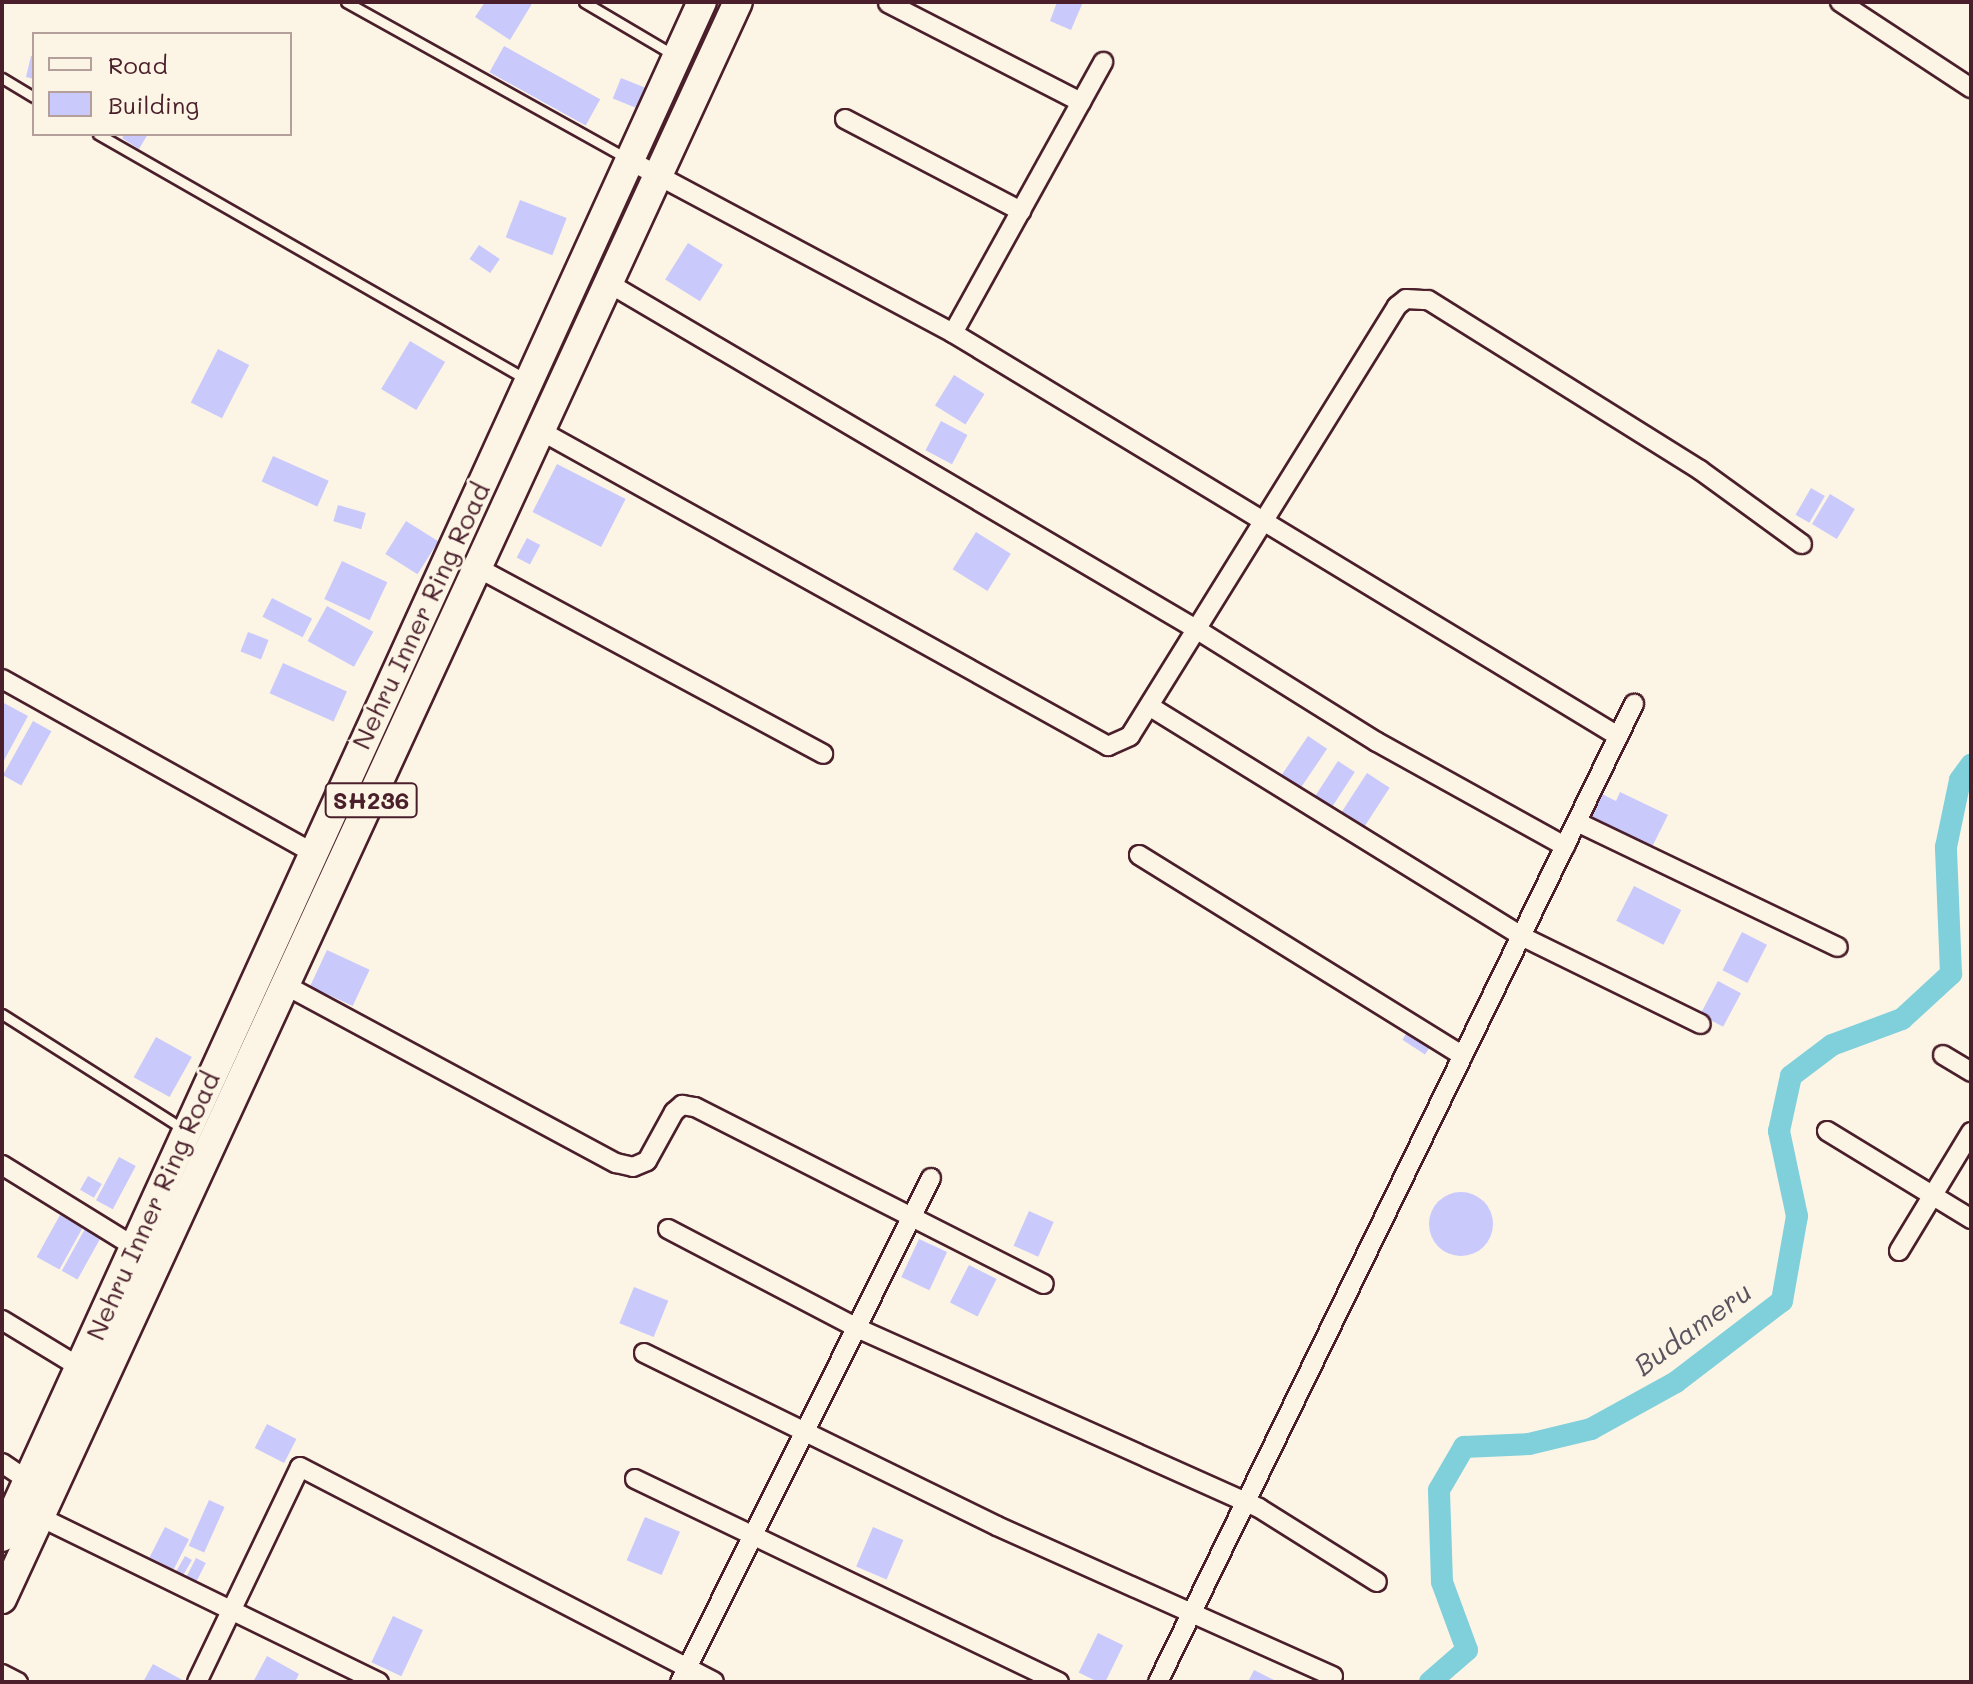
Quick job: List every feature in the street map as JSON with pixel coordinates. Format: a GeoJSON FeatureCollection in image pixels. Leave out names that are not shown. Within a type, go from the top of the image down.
{"type":"FeatureCollection","features":[{"type":"Feature","properties":{"kind":"main road","name":"Nehru Inner Ring Road"},"geometry":{"type":"LineString","coordinates":[[2,1537],[702,2]]}},
{"type":"Feature","properties":{"kind":"main road","name":"SH236"},"geometry":{"type":"LineString","coordinates":[[2,1599],[738,2]]}},
{"type":"Feature","properties":{"kind":"street"},"geometry":{"type":"LineString","coordinates":[[1840,2],[1971,88]]}},
{"type":"Feature","properties":{"kind":"street"},"geometry":{"type":"LineString","coordinates":[[888,3],[1081,102]]}},
{"type":"Feature","properties":{"kind":"street"},"geometry":{"type":"LineString","coordinates":[[953,333],[1103,62]]}},
{"type":"Feature","properties":{"kind":"street"},"geometry":{"type":"LineString","coordinates":[[845,119],[1021,211]]}},
{"type":"Feature","properties":{"kind":"street"},"geometry":{"type":"LineString","coordinates":[[629,160],[953,333],[1618,736]]}},
{"type":"Feature","properties":{"kind":"street"},"geometry":{"type":"LineString","coordinates":[[610,284],[1196,629],[1377,742],[1565,846]]}},
{"type":"Feature","properties":{"kind":"street"},"geometry":{"type":"LineString","coordinates":[[541,431],[1094,743],[1119,745],[1149,706],[1397,306],[1417,298],[1687,462],[1802,544]]}},
{"type":"Feature","properties":{"kind":"street"},"geometry":{"type":"LineString","coordinates":[[478,568],[823,754]]}},
{"type":"Feature","properties":{"kind":"street"},"geometry":{"type":"LineString","coordinates":[[2,679],[312,852]]}},
{"type":"Feature","properties":{"kind":"street"},"geometry":{"type":"LineString","coordinates":[[1158,1682],[1194,1614],[1634,704]]}},
{"type":"Feature","properties":{"kind":"street"},"geometry":{"type":"LineString","coordinates":[[1149,706],[1521,936],[1701,1024]]}},
{"type":"Feature","properties":{"kind":"street"},"geometry":{"type":"LineString","coordinates":[[1577,822],[1838,947]]}},
{"type":"Feature","properties":{"kind":"street"},"geometry":{"type":"LineString","coordinates":[[1139,855],[1463,1056]]}},
{"type":"Feature","properties":{"kind":"street"},"geometry":{"type":"LineString","coordinates":[[285,985],[616,1163],[633,1167],[647,1161],[674,1112],[682,1105],[695,1107],[1044,1284]]}},
{"type":"Feature","properties":{"kind":"street"},"geometry":{"type":"LineString","coordinates":[[1943,1055],[1971,1072]]}},
{"type":"Feature","properties":{"kind":"street"},"geometry":{"type":"LineString","coordinates":[[1827,1131],[1971,1219]]}},
{"type":"Feature","properties":{"kind":"street"},"geometry":{"type":"LineString","coordinates":[[1899,1251],[1971,1132]]}},
{"type":"Feature","properties":{"kind":"street"},"geometry":{"type":"LineString","coordinates":[[2,1165],[135,1247]]}},
{"type":"Feature","properties":{"kind":"street"},"geometry":{"type":"LineString","coordinates":[[683,1676],[931,1178]]}},
{"type":"Feature","properties":{"kind":"street"},"geometry":{"type":"LineString","coordinates":[[668,1229],[857,1328],[1247,1503],[1377,1582]]}},
{"type":"Feature","properties":{"kind":"street"},"geometry":{"type":"LineString","coordinates":[[2,1320],[81,1368]]}},
{"type":"Feature","properties":{"kind":"street"},"geometry":{"type":"LineString","coordinates":[[644,1353],[805,1435],[1333,1676]]}},
{"type":"Feature","properties":{"kind":"street"},"geometry":{"type":"LineString","coordinates":[[2,1463],[29,1481]]}},
{"type":"Feature","properties":{"kind":"street"},"geometry":{"type":"LineString","coordinates":[[197,1682],[300,1467],[683,1676],[714,1682]]}},
{"type":"Feature","properties":{"kind":"street"},"geometry":{"type":"LineString","coordinates":[[635,1479],[753,1540],[1059,1682]]}},
{"type":"Feature","properties":{"kind":"street"},"geometry":{"type":"LineString","coordinates":[[40,1517],[379,1682]]}},
{"type":"Feature","properties":{"kind":"street"},"geometry":{"type":"LineString","coordinates":[[2,1674],[18,1682]]}},
{"type":"Feature","properties":{"kind":"lane"},"geometry":{"type":"LineString","coordinates":[[346,2],[629,160]]}},
{"type":"Feature","properties":{"kind":"lane"},"geometry":{"type":"LineString","coordinates":[[584,2],[676,57]]}},
{"type":"Feature","properties":{"kind":"lane"},"geometry":{"type":"LineString","coordinates":[[2,78],[32,96]]}},
{"type":"Feature","properties":{"kind":"lane"},"geometry":{"type":"LineString","coordinates":[[101,136],[529,381]]}},
{"type":"Feature","properties":{"kind":"lane"},"geometry":{"type":"LineString","coordinates":[[2,1014],[186,1131]]}},
{"type":"Feature","properties":{"kind":"building"},"geometry":{"type":"Polygon","coordinates":[[[485,2],[533,2],[510,40],[475,17],[485,2]]]}},
{"type":"Feature","properties":{"kind":"building"},"geometry":{"type":"Polygon","coordinates":[[[1057,2],[1083,2],[1071,30],[1050,21],[1057,2]]]}},
{"type":"Feature","properties":{"kind":"building"},"geometry":{"type":"Polygon","coordinates":[[[504,46],[600,99],[586,126],[489,72],[504,46]]]}},
{"type":"Feature","properties":{"kind":"building"},"geometry":{"type":"Polygon","coordinates":[[[31,56],[32,56],[32,78],[26,77],[31,56]]]}},
{"type":"Feature","properties":{"kind":"building"},"geometry":{"type":"Polygon","coordinates":[[[621,78],[646,88],[638,109],[613,98],[621,78]]]}},
{"type":"Feature","properties":{"kind":"building"},"geometry":{"type":"Polygon","coordinates":[[[124,136],[147,136],[139,149],[122,138],[124,136]]]}},
{"type":"Feature","properties":{"kind":"building"},"geometry":{"type":"Polygon","coordinates":[[[520,200],[567,218],[552,255],[506,237],[520,200]]]}},
{"type":"Feature","properties":{"kind":"building"},"geometry":{"type":"Polygon","coordinates":[[[688,243],[723,265],[700,301],[665,279],[688,243]]]}},
{"type":"Feature","properties":{"kind":"building"},"geometry":{"type":"Polygon","coordinates":[[[479,245],[500,259],[490,273],[469,259],[479,245]]]}},
{"type":"Feature","properties":{"kind":"building"},"geometry":{"type":"Polygon","coordinates":[[[410,341],[445,362],[416,410],[381,389],[410,341]]]}},
{"type":"Feature","properties":{"kind":"building"},"geometry":{"type":"Polygon","coordinates":[[[218,349],[249,365],[222,418],[191,402],[218,349]]]}},
{"type":"Feature","properties":{"kind":"building"},"geometry":{"type":"Polygon","coordinates":[[[954,375],[985,394],[965,425],[935,406],[954,375]]]}},
{"type":"Feature","properties":{"kind":"building"},"geometry":{"type":"Polygon","coordinates":[[[941,421],[967,435],[952,464],[926,450],[941,421]]]}},
{"type":"Feature","properties":{"kind":"building"},"geometry":{"type":"Polygon","coordinates":[[[273,456],[329,481],[317,506],[262,482],[273,456]]]}},
{"type":"Feature","properties":{"kind":"building"},"geometry":{"type":"Polygon","coordinates":[[[557,464],[626,499],[601,547],[532,512],[557,464]]]}},
{"type":"Feature","properties":{"kind":"building"},"geometry":{"type":"Polygon","coordinates":[[[1811,488],[1825,496],[1809,523],[1796,515],[1811,488]]]}},
{"type":"Feature","properties":{"kind":"building"},"geometry":{"type":"Polygon","coordinates":[[[1830,494],[1855,509],[1837,539],[1812,524],[1830,494]]]}},
{"type":"Feature","properties":{"kind":"building"},"geometry":{"type":"Polygon","coordinates":[[[338,505],[366,513],[361,529],[333,521],[338,505]]]}},
{"type":"Feature","properties":{"kind":"building"},"geometry":{"type":"Polygon","coordinates":[[[406,521],[438,541],[418,574],[385,554],[406,521]]]}},
{"type":"Feature","properties":{"kind":"building"},"geometry":{"type":"Polygon","coordinates":[[[976,532],[1011,554],[987,591],[953,569],[976,532]]]}},
{"type":"Feature","properties":{"kind":"building"},"geometry":{"type":"Polygon","coordinates":[[[527,538],[540,545],[530,564],[517,557],[527,538]]]}},
{"type":"Feature","properties":{"kind":"building"},"geometry":{"type":"Polygon","coordinates":[[[342,561],[387,582],[370,620],[324,599],[342,561]]]}},
{"type":"Feature","properties":{"kind":"building"},"geometry":{"type":"Polygon","coordinates":[[[272,598],[312,618],[303,637],[262,617],[272,598]]]}},
{"type":"Feature","properties":{"kind":"building"},"geometry":{"type":"Polygon","coordinates":[[[327,606],[373,632],[354,667],[308,641],[327,606]]]}},
{"type":"Feature","properties":{"kind":"building"},"geometry":{"type":"Polygon","coordinates":[[[248,632],[269,640],[261,659],[240,652],[248,632]]]}},
{"type":"Feature","properties":{"kind":"building"},"geometry":{"type":"Polygon","coordinates":[[[283,663],[347,691],[334,722],[270,693],[283,663]]]}},
{"type":"Feature","properties":{"kind":"building"},"geometry":{"type":"Polygon","coordinates":[[[2,702],[28,716],[2,764],[2,702]]]}},
{"type":"Feature","properties":{"kind":"building"},"geometry":{"type":"Polygon","coordinates":[[[33,721],[51,731],[21,785],[3,775],[33,721]]]}},
{"type":"Feature","properties":{"kind":"building"},"geometry":{"type":"Polygon","coordinates":[[[1308,736],[1327,749],[1300,789],[1281,777],[1308,736]]]}},
{"type":"Feature","properties":{"kind":"building"},"geometry":{"type":"Polygon","coordinates":[[[1338,761],[1355,772],[1330,810],[1313,799],[1338,761]]]}},
{"type":"Feature","properties":{"kind":"building"},"geometry":{"type":"Polygon","coordinates":[[[1367,773],[1390,788],[1364,828],[1341,813],[1367,773]]]}},
{"type":"Feature","properties":{"kind":"building"},"geometry":{"type":"Polygon","coordinates":[[[1620,792],[1668,815],[1652,847],[1590,818],[1602,794],[1616,801],[1620,792]]]}},
{"type":"Feature","properties":{"kind":"building"},"geometry":{"type":"Polygon","coordinates":[[[1634,886],[1681,910],[1664,945],[1616,921],[1634,886]]]}},
{"type":"Feature","properties":{"kind":"building"},"geometry":{"type":"Polygon","coordinates":[[[1742,932],[1767,945],[1747,983],[1722,970],[1742,932]]]}},
{"type":"Feature","properties":{"kind":"building"},"geometry":{"type":"Polygon","coordinates":[[[327,950],[370,970],[353,1006],[310,986],[327,950]]]}},
{"type":"Feature","properties":{"kind":"building"},"geometry":{"type":"Polygon","coordinates":[[[1718,981],[1741,993],[1723,1027],[1700,1015],[1718,981]]]}},
{"type":"Feature","properties":{"kind":"building"},"geometry":{"type":"Polygon","coordinates":[[[1410,1028],[1433,1043],[1425,1054],[1402,1040],[1410,1028]]]}},
{"type":"Feature","properties":{"kind":"building"},"geometry":{"type":"Polygon","coordinates":[[[156,1037],[192,1057],[170,1097],[134,1077],[156,1037]]]}},
{"type":"Feature","properties":{"kind":"building"},"geometry":{"type":"Polygon","coordinates":[[[119,1157],[136,1166],[113,1209],[96,1200],[119,1157]]]}},
{"type":"Feature","properties":{"kind":"building"},"geometry":{"type":"Polygon","coordinates":[[[88,1176],[102,1184],[94,1198],[80,1190],[88,1176]]]}},
{"type":"Feature","properties":{"kind":"building"},"geometry":{"type":"Polygon","coordinates":[[[1455,1192],[1467,1192],[1484,1201],[1491,1212],[1491,1236],[1484,1247],[1467,1256],[1455,1256],[1443,1251],[1434,1242],[1429,1230],[1429,1218],[1434,1206],[1443,1197],[1455,1192]]]}},
{"type":"Feature","properties":{"kind":"building"},"geometry":{"type":"Polygon","coordinates":[[[1029,1211],[1054,1222],[1038,1257],[1014,1246],[1029,1211]]]}},
{"type":"Feature","properties":{"kind":"building"},"geometry":{"type":"Polygon","coordinates":[[[60,1215],[83,1228],[59,1270],[37,1257],[60,1215]]]}},
{"type":"Feature","properties":{"kind":"building"},"geometry":{"type":"Polygon","coordinates":[[[86,1227],[102,1236],[78,1279],[62,1271],[86,1227]]]}},
{"type":"Feature","properties":{"kind":"building"},"geometry":{"type":"Polygon","coordinates":[[[919,1239],[947,1252],[929,1290],[901,1277],[919,1239]]]}},
{"type":"Feature","properties":{"kind":"building"},"geometry":{"type":"Polygon","coordinates":[[[969,1265],[997,1279],[978,1316],[950,1302],[969,1265]]]}},
{"type":"Feature","properties":{"kind":"building"},"geometry":{"type":"Polygon","coordinates":[[[634,1287],[668,1301],[654,1337],[619,1323],[634,1287]]]}},
{"type":"Feature","properties":{"kind":"building"},"geometry":{"type":"Polygon","coordinates":[[[267,1424],[296,1439],[284,1463],[255,1448],[267,1424]]]}},
{"type":"Feature","properties":{"kind":"building"},"geometry":{"type":"Polygon","coordinates":[[[209,1500],[225,1507],[204,1553],[189,1546],[209,1500]]]}},
{"type":"Feature","properties":{"kind":"building"},"geometry":{"type":"Polygon","coordinates":[[[645,1517],[680,1532],[662,1575],[627,1560],[645,1517]]]}},
{"type":"Feature","properties":{"kind":"building"},"geometry":{"type":"Polygon","coordinates":[[[165,1527],[189,1539],[174,1570],[150,1557],[165,1527]]]}},
{"type":"Feature","properties":{"kind":"building"},"geometry":{"type":"Polygon","coordinates":[[[873,1527],[903,1540],[887,1579],[856,1567],[873,1527]]]}},
{"type":"Feature","properties":{"kind":"building"},"geometry":{"type":"Polygon","coordinates":[[[185,1556],[192,1560],[181,1579],[174,1575],[185,1556]]]}},
{"type":"Feature","properties":{"kind":"building"},"geometry":{"type":"Polygon","coordinates":[[[196,1558],[206,1563],[195,1583],[186,1578],[196,1558]]]}},
{"type":"Feature","properties":{"kind":"building"},"geometry":{"type":"Polygon","coordinates":[[[393,1616],[423,1630],[401,1676],[371,1662],[393,1616]]]}},
{"type":"Feature","properties":{"kind":"building"},"geometry":{"type":"Polygon","coordinates":[[[1098,1633],[1123,1645],[1105,1682],[1098,1682],[1079,1673],[1098,1633]]]}},
{"type":"Feature","properties":{"kind":"building"},"geometry":{"type":"Polygon","coordinates":[[[267,1656],[299,1674],[295,1682],[253,1682],[267,1656]]]}},
{"type":"Feature","properties":{"kind":"building"},"geometry":{"type":"Polygon","coordinates":[[[153,1664],[186,1682],[143,1682],[153,1664]]]}},
{"type":"Feature","properties":{"kind":"building"},"geometry":{"type":"Polygon","coordinates":[[[1254,1670],[1278,1682],[1248,1682],[1254,1670]]]}},
{"type":"Feature","properties":{"kind":"waterway","name":"Budameru"},"geometry":{"type":"LineString","coordinates":[[1430,1682],[1467,1650],[1442,1582],[1439,1490],[1464,1447],[1529,1444],[1591,1429],[1676,1382],[1782,1301],[1797,1216],[1779,1131],[1791,1076],[1832,1045],[1902,1019],[1951,974],[1946,847],[1960,780],[1971,765]]}}]}
